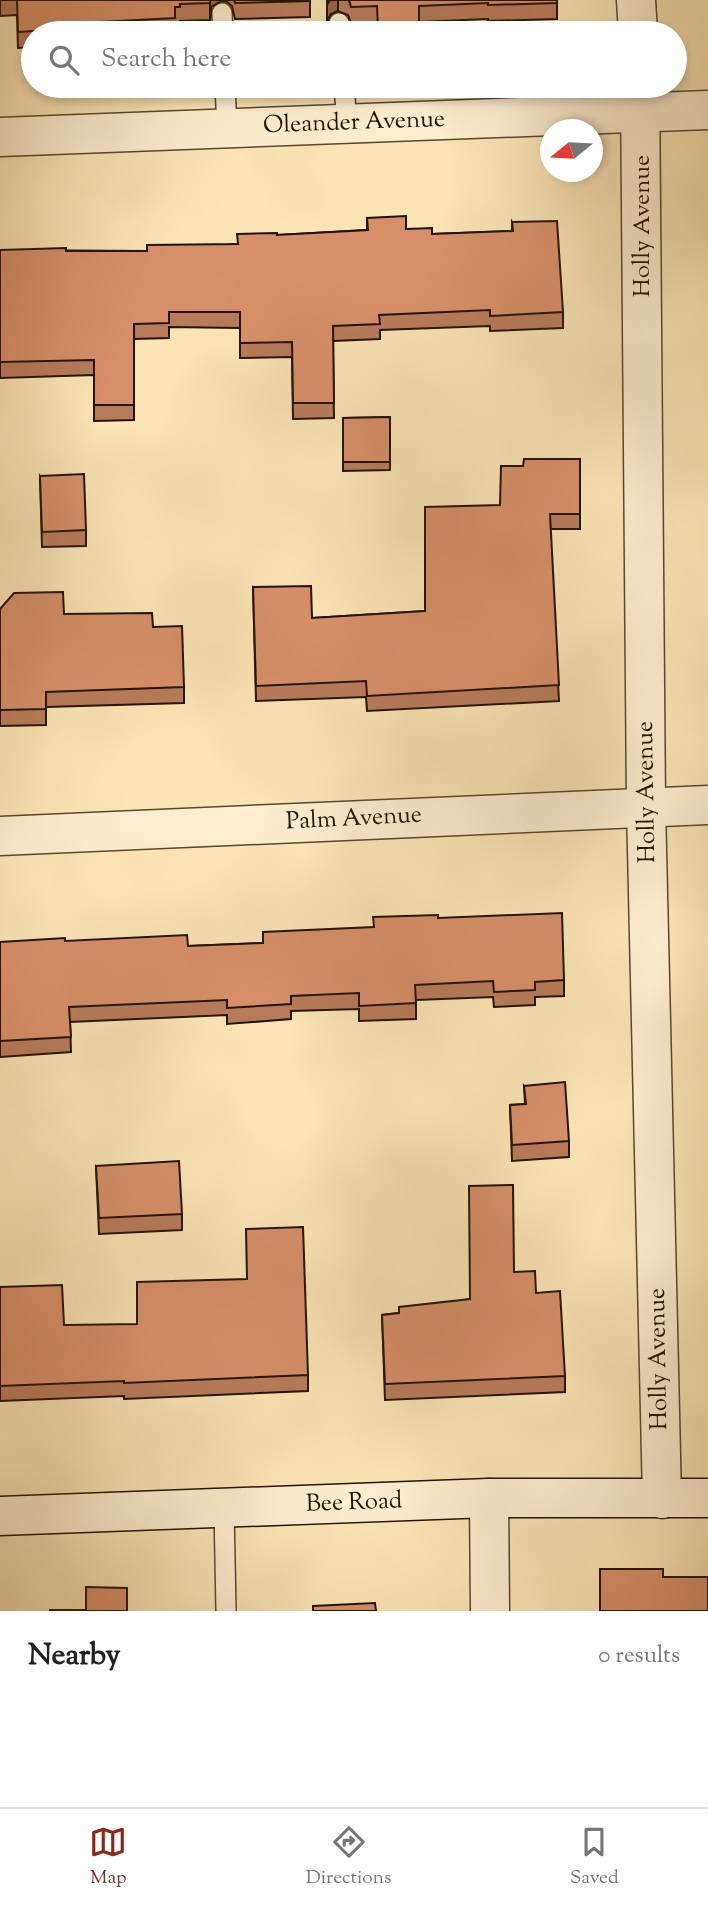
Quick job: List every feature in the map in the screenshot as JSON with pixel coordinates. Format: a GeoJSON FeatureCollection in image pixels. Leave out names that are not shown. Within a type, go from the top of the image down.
{"type":"FeatureCollection","features":[{"type":"Feature","properties":{"kind":"street"},"geometry":{"type":"LineString","coordinates":[[636,0],[637,21]]}},
{"type":"Feature","properties":{"kind":"street","name":"Oleander Avenue"},"geometry":{"type":"LineString","coordinates":[[0,137],[347,123],[641,99],[708,110]]}},
{"type":"Feature","properties":{"kind":"street","name":"Holly Avenue"},"geometry":{"type":"LineString","coordinates":[[641,99],[646,806],[662,1499]]}},
{"type":"Feature","properties":{"kind":"street","name":"Palm Avenue"},"geometry":{"type":"LineString","coordinates":[[0,836],[708,805]]}},
{"type":"Feature","properties":{"kind":"street"},"geometry":{"type":"LineString","coordinates":[[489,1498],[490,1611]]}},
{"type":"Feature","properties":{"kind":"street","name":"Bee Road"},"geometry":{"type":"LineString","coordinates":[[0,1516],[489,1498],[708,1498]]}},
{"type":"Feature","properties":{"kind":"lane"},"geometry":{"type":"LineString","coordinates":[[222,13],[222,21]]}},
{"type":"Feature","properties":{"kind":"lane"},"geometry":{"type":"LineString","coordinates":[[226,98],[227,128]]}},
{"type":"Feature","properties":{"kind":"lane"},"geometry":{"type":"LineString","coordinates":[[345,98],[347,123]]}},
{"type":"Feature","properties":{"kind":"lane"},"geometry":{"type":"LineString","coordinates":[[225,1508],[226,1611]]}},
{"type":"Feature","properties":{"kind":"building"},"geometry":{"type":"Polygon","coordinates":[[[17,0],[210,0],[210,3],[180,4],[180,7],[175,7],[175,18],[21,21],[21,32],[18,32],[17,0]]]}},
{"type":"Feature","properties":{"kind":"building"},"geometry":{"type":"Polygon","coordinates":[[[234,0],[310,0],[310,1],[235,3],[234,0]]]}},
{"type":"Feature","properties":{"kind":"building"},"geometry":{"type":"Polygon","coordinates":[[[349,0],[557,0],[557,3],[419,6],[419,21],[378,21],[377,6],[351,7],[349,0]]]}},
{"type":"Feature","properties":{"kind":"building"},"geometry":{"type":"Polygon","coordinates":[[[406,216],[406,229],[432,228],[432,234],[513,231],[512,222],[557,221],[563,312],[490,316],[490,310],[379,315],[380,324],[333,326],[334,403],[293,403],[292,342],[240,343],[240,312],[169,312],[169,323],[134,324],[134,405],[94,405],[94,360],[0,362],[0,250],[66,248],[66,251],[147,251],[147,245],[238,244],[237,234],[277,235],[368,230],[367,218],[406,216]]]}},
{"type":"Feature","properties":{"kind":"building"},"geometry":{"type":"Polygon","coordinates":[[[390,417],[390,462],[343,462],[343,418],[390,417]]]}},
{"type":"Feature","properties":{"kind":"building"},"geometry":{"type":"Polygon","coordinates":[[[524,459],[580,459],[580,514],[550,514],[559,685],[367,696],[366,681],[256,686],[253,587],[311,586],[312,618],[425,611],[425,507],[500,505],[501,466],[523,466],[524,459]]]}},
{"type":"Feature","properties":{"kind":"building"},"geometry":{"type":"Polygon","coordinates":[[[84,474],[86,530],[42,532],[40,476],[84,474]]]}},
{"type":"Feature","properties":{"kind":"building"},"geometry":{"type":"Polygon","coordinates":[[[63,592],[64,614],[152,613],[153,627],[182,626],[184,687],[46,692],[46,709],[0,710],[0,609],[14,593],[63,592]]]}},
{"type":"Feature","properties":{"kind":"building"},"geometry":{"type":"Polygon","coordinates":[[[562,913],[564,980],[535,982],[535,990],[494,992],[493,981],[415,985],[416,1003],[359,1006],[359,993],[291,996],[291,1004],[227,1008],[227,1000],[69,1007],[71,1037],[0,1041],[0,942],[187,935],[188,946],[263,943],[263,932],[374,927],[373,917],[438,915],[438,918],[562,913]]]}},
{"type":"Feature","properties":{"kind":"building"},"geometry":{"type":"Polygon","coordinates":[[[565,1082],[569,1141],[512,1145],[510,1105],[526,1104],[524,1086],[565,1082]]]}},
{"type":"Feature","properties":{"kind":"building"},"geometry":{"type":"Polygon","coordinates":[[[179,1161],[182,1214],[99,1218],[96,1166],[179,1161]]]}},
{"type":"Feature","properties":{"kind":"building"},"geometry":{"type":"Polygon","coordinates":[[[513,1185],[514,1272],[535,1271],[536,1293],[560,1291],[565,1376],[385,1384],[382,1315],[399,1313],[399,1307],[470,1299],[469,1186],[513,1185]]]}},
{"type":"Feature","properties":{"kind":"building"},"geometry":{"type":"Polygon","coordinates":[[[303,1227],[308,1375],[0,1386],[0,1287],[62,1285],[64,1325],[137,1324],[137,1282],[247,1279],[246,1229],[303,1227]]]}},
{"type":"Feature","properties":{"kind":"building"},"geometry":{"type":"Polygon","coordinates":[[[600,1569],[663,1569],[663,1577],[708,1577],[708,1611],[600,1611],[600,1569]]]}},
{"type":"Feature","properties":{"kind":"building"},"geometry":{"type":"Polygon","coordinates":[[[86,1587],[127,1588],[127,1611],[50,1611],[86,1610],[86,1587]]]}},
{"type":"Feature","properties":{"kind":"building"},"geometry":{"type":"Polygon","coordinates":[[[375,1603],[376,1611],[313,1611],[313,1606],[375,1603]]]}}]}
